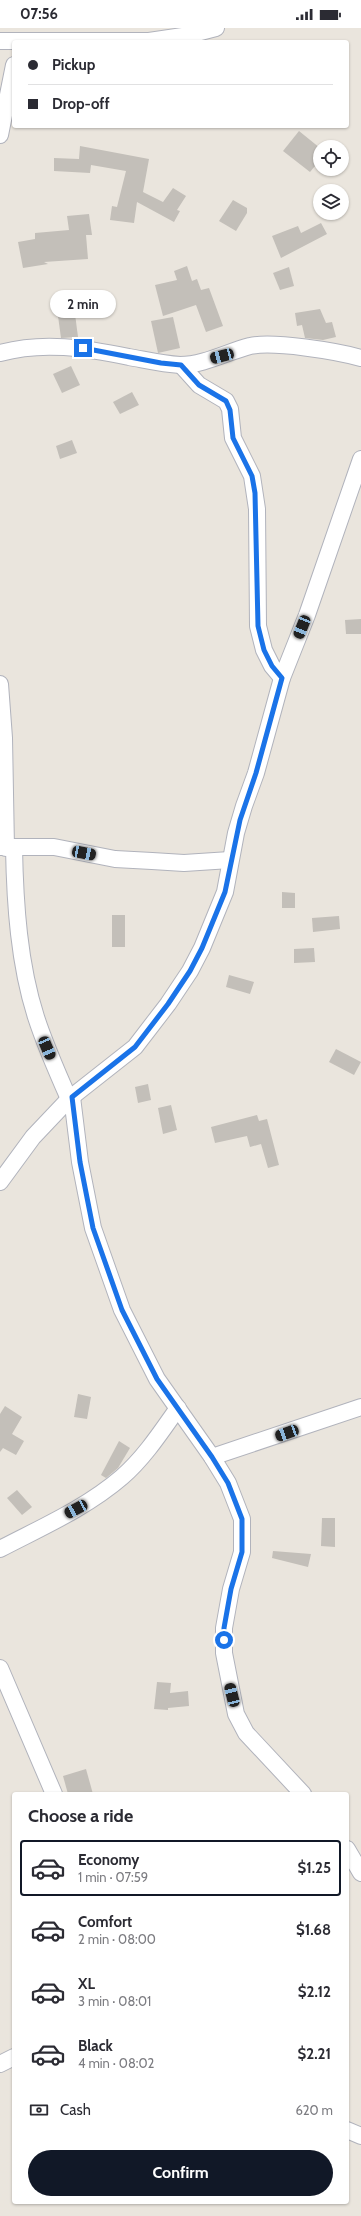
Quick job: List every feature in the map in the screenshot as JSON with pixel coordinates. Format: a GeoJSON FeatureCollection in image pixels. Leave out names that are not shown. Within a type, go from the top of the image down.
{"type":"FeatureCollection","features":[{"type":"Feature","properties":{"kind":"street"},"geometry":{"type":"LineString","coordinates":[[156,40],[189,35],[216,28]]}},
{"type":"Feature","properties":{"kind":"street"},"geometry":{"type":"LineString","coordinates":[[0,41],[12,41]]}},
{"type":"Feature","properties":{"kind":"street"},"geometry":{"type":"LineString","coordinates":[[0,135],[12,75]]}},
{"type":"Feature","properties":{"kind":"street"},"geometry":{"type":"LineString","coordinates":[[0,353],[19,347],[77,347],[161,363],[181,365],[196,363],[251,346],[269,345],[292,346],[361,358]]}},
{"type":"Feature","properties":{"kind":"street"},"geometry":{"type":"LineString","coordinates":[[181,365],[199,385],[226,401],[230,410],[233,438],[252,476],[256,509],[258,626],[264,650],[272,666],[282,678]]}},
{"type":"Feature","properties":{"kind":"street"},"geometry":{"type":"LineString","coordinates":[[2,1177],[33,1137],[70,1098],[135,1047],[168,1004],[190,971],[202,948],[225,892],[230,860],[244,806],[256,773],[282,678],[307,615],[361,459]]}},
{"type":"Feature","properties":{"kind":"street"},"geometry":{"type":"LineString","coordinates":[[0,684],[4,745],[7,848],[15,905],[32,1001],[47,1048],[70,1098],[80,1162],[93,1228],[122,1310],[157,1379],[212,1457],[228,1483],[242,1519],[242,1552],[231,1589],[224,1628],[224,1653],[236,1714],[246,1733],[301,1792]]}},
{"type":"Feature","properties":{"kind":"street"},"geometry":{"type":"LineString","coordinates":[[7,848],[54,847],[115,859],[184,863],[230,860]]}},
{"type":"Feature","properties":{"kind":"street"},"geometry":{"type":"LineString","coordinates":[[212,1457],[361,1407]]}},
{"type":"Feature","properties":{"kind":"street"},"geometry":{"type":"LineString","coordinates":[[0,1549],[88,1503],[122,1477],[144,1454],[178,1408]]}},
{"type":"Feature","properties":{"kind":"street"},"geometry":{"type":"LineString","coordinates":[[0,1668],[53,1792]]}},
{"type":"Feature","properties":{"kind":"street"},"geometry":{"type":"LineString","coordinates":[[349,1852],[361,1873]]}},
{"type":"Feature","properties":{"kind":"street"},"geometry":{"type":"LineString","coordinates":[[0,2064],[12,2058]]}},
{"type":"Feature","properties":{"kind":"street"},"geometry":{"type":"LineString","coordinates":[[349,2131],[361,2136]]}},
{"type":"Feature","properties":{"kind":"building"},"geometry":{"type":"Polygon","coordinates":[[[299,131],[313,142],[313,168],[310,172],[283,151],[299,131]]]}},
{"type":"Feature","properties":{"kind":"building"},"geometry":{"type":"Polygon","coordinates":[[[80,146],[149,159],[143,192],[163,202],[173,188],[186,196],[177,210],[180,211],[174,222],[137,202],[134,223],[110,220],[112,206],[117,207],[126,171],[91,165],[90,173],[54,171],[54,158],[79,159],[80,146]]]}},
{"type":"Feature","properties":{"kind":"building"},"geometry":{"type":"Polygon","coordinates":[[[233,200],[247,208],[247,213],[236,231],[219,221],[233,200]]]}},
{"type":"Feature","properties":{"kind":"building"},"geometry":{"type":"Polygon","coordinates":[[[89,214],[92,235],[86,235],[88,259],[44,262],[48,264],[23,268],[18,242],[35,239],[35,233],[69,230],[67,216],[89,214]]]}},
{"type":"Feature","properties":{"kind":"building"},"geometry":{"type":"Polygon","coordinates":[[[321,223],[327,234],[281,258],[272,236],[298,226],[301,233],[321,223]]]}},
{"type":"Feature","properties":{"kind":"building"},"geometry":{"type":"Polygon","coordinates":[[[187,266],[192,281],[197,279],[201,290],[209,288],[223,326],[206,332],[196,305],[163,316],[155,285],[177,280],[174,271],[187,266]]]}},
{"type":"Feature","properties":{"kind":"building"},"geometry":{"type":"Polygon","coordinates":[[[289,267],[294,286],[280,290],[273,273],[289,267]]]}},
{"type":"Feature","properties":{"kind":"building"},"geometry":{"type":"Polygon","coordinates":[[[320,309],[326,323],[332,322],[336,337],[323,340],[305,338],[302,325],[297,326],[295,313],[320,309]]]}},
{"type":"Feature","properties":{"kind":"building"},"geometry":{"type":"Polygon","coordinates":[[[75,314],[78,337],[61,338],[58,316],[75,314]]]}},
{"type":"Feature","properties":{"kind":"building"},"geometry":{"type":"Polygon","coordinates":[[[173,317],[180,348],[158,353],[151,321],[173,317]]]}},
{"type":"Feature","properties":{"kind":"building"},"geometry":{"type":"Polygon","coordinates":[[[71,366],[80,385],[62,393],[53,374],[71,366]]]}},
{"type":"Feature","properties":{"kind":"building"},"geometry":{"type":"Polygon","coordinates":[[[132,392],[139,405],[120,414],[113,402],[132,392]]]}},
{"type":"Feature","properties":{"kind":"building"},"geometry":{"type":"Polygon","coordinates":[[[72,440],[77,453],[60,459],[56,446],[72,440]]]}},
{"type":"Feature","properties":{"kind":"building"},"geometry":{"type":"Polygon","coordinates":[[[361,619],[361,634],[346,634],[345,620],[361,619]]]}},
{"type":"Feature","properties":{"kind":"building"},"geometry":{"type":"Polygon","coordinates":[[[282,892],[295,893],[295,908],[282,908],[282,892]]]}},
{"type":"Feature","properties":{"kind":"building"},"geometry":{"type":"Polygon","coordinates":[[[112,915],[125,915],[125,947],[112,947],[112,915]]]}},
{"type":"Feature","properties":{"kind":"building"},"geometry":{"type":"Polygon","coordinates":[[[339,916],[340,929],[313,932],[312,918],[339,916]]]}},
{"type":"Feature","properties":{"kind":"building"},"geometry":{"type":"Polygon","coordinates":[[[314,948],[315,962],[294,963],[294,949],[314,948]]]}},
{"type":"Feature","properties":{"kind":"building"},"geometry":{"type":"Polygon","coordinates":[[[229,975],[254,982],[250,994],[226,987],[229,975]]]}},
{"type":"Feature","properties":{"kind":"building"},"geometry":{"type":"Polygon","coordinates":[[[336,1049],[361,1062],[354,1075],[329,1062],[336,1049]]]}},
{"type":"Feature","properties":{"kind":"building"},"geometry":{"type":"Polygon","coordinates":[[[148,1084],[151,1100],[138,1103],[135,1087],[148,1084]]]}},
{"type":"Feature","properties":{"kind":"building"},"geometry":{"type":"Polygon","coordinates":[[[171,1105],[177,1130],[163,1134],[158,1108],[171,1105]]]}},
{"type":"Feature","properties":{"kind":"building"},"geometry":{"type":"Polygon","coordinates":[[[257,1115],[259,1121],[267,1119],[279,1165],[268,1168],[261,1144],[250,1147],[247,1136],[215,1143],[211,1127],[257,1115]]]}},
{"type":"Feature","properties":{"kind":"building"},"geometry":{"type":"Polygon","coordinates":[[[78,1394],[91,1397],[87,1419],[74,1417],[78,1394]]]}},
{"type":"Feature","properties":{"kind":"building"},"geometry":{"type":"Polygon","coordinates":[[[5,1406],[22,1417],[12,1434],[24,1441],[16,1455],[3,1448],[0,1452],[0,1414],[5,1406]]]}},
{"type":"Feature","properties":{"kind":"building"},"geometry":{"type":"Polygon","coordinates":[[[119,1441],[130,1448],[118,1468],[106,1478],[101,1475],[119,1441]]]}},
{"type":"Feature","properties":{"kind":"building"},"geometry":{"type":"Polygon","coordinates":[[[17,1490],[32,1507],[22,1515],[7,1498],[17,1490]]]}},
{"type":"Feature","properties":{"kind":"building"},"geometry":{"type":"Polygon","coordinates":[[[322,1518],[335,1518],[335,1547],[321,1546],[322,1518]]]}},
{"type":"Feature","properties":{"kind":"building"},"geometry":{"type":"Polygon","coordinates":[[[273,1551],[311,1554],[308,1567],[272,1558],[273,1551]]]}},
{"type":"Feature","properties":{"kind":"building"},"geometry":{"type":"Polygon","coordinates":[[[157,1682],[171,1683],[170,1693],[188,1691],[189,1706],[168,1708],[168,1710],[154,1709],[157,1682]]]}},
{"type":"Feature","properties":{"kind":"building"},"geometry":{"type":"Polygon","coordinates":[[[86,1769],[92,1792],[67,1792],[63,1776],[86,1769]]]}},
{"type":"Feature","properties":{"kind":"route"},"geometry":{"type":"LineString","coordinates":[[83,348],[161,363],[181,365],[199,385],[226,401],[230,410],[233,438],[252,476],[255,493],[258,626],[264,650],[272,666],[282,678],[256,773],[240,820],[230,860],[225,892],[217,907],[202,948],[190,971],[168,1004],[135,1047],[72,1097],[80,1162],[93,1228],[122,1310],[157,1379],[212,1457],[228,1483],[242,1519],[242,1552],[231,1589],[224,1628],[224,1640]]}}]}
